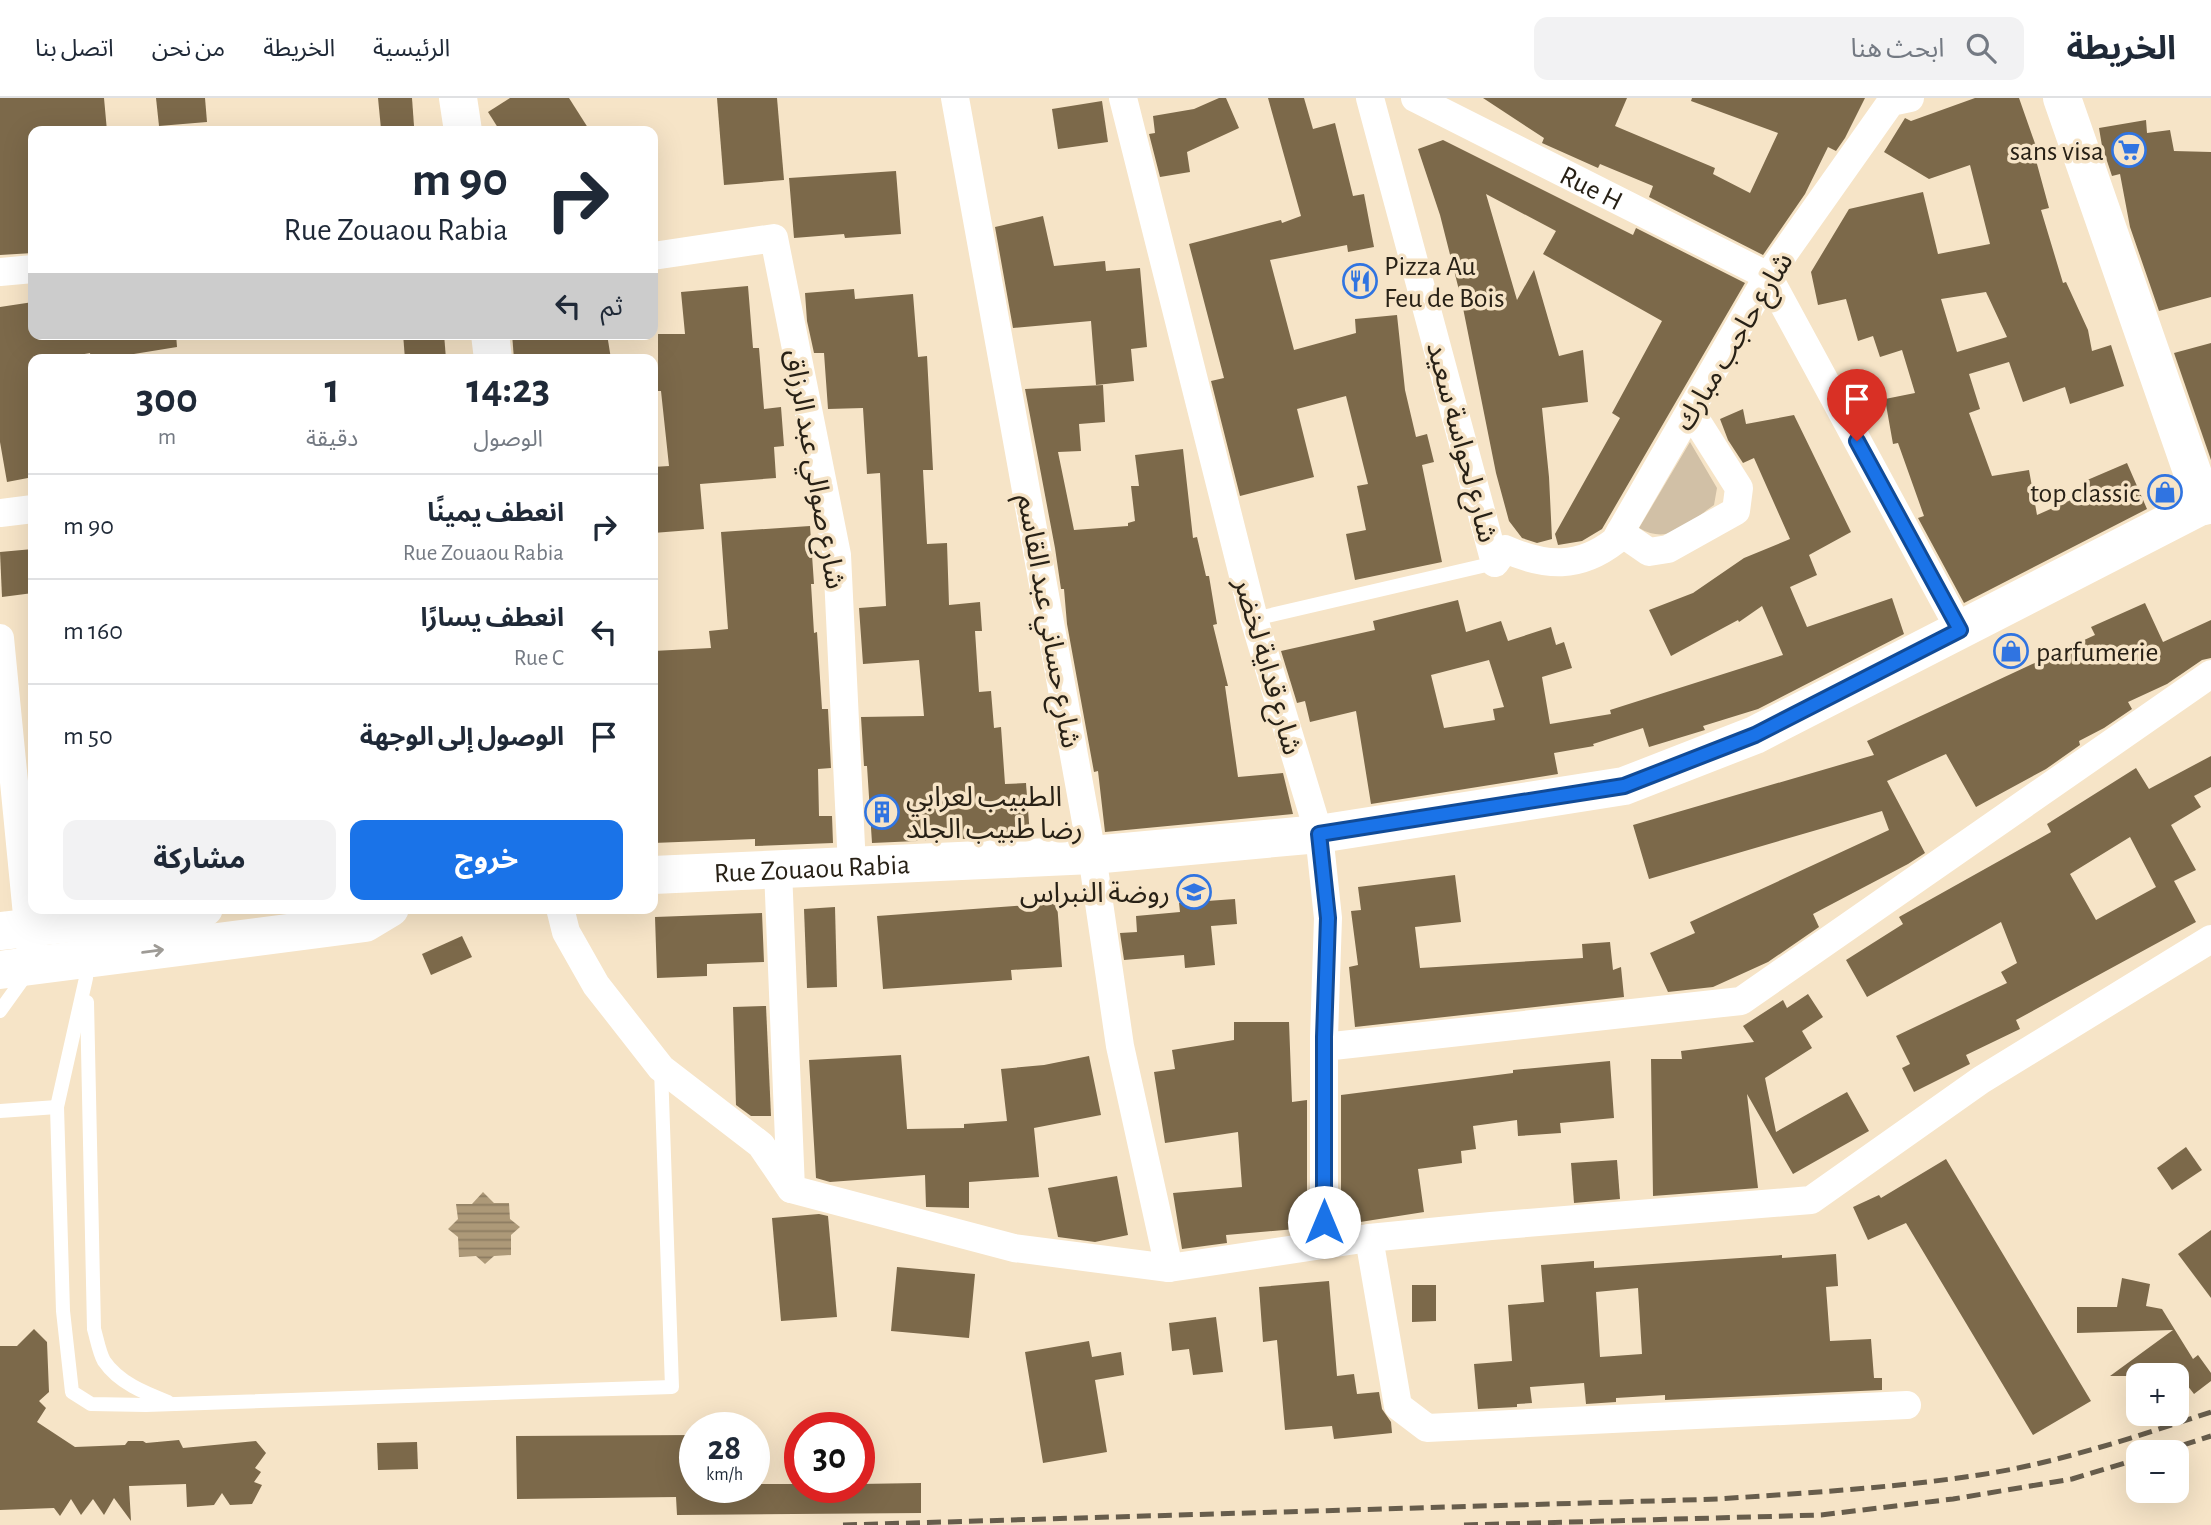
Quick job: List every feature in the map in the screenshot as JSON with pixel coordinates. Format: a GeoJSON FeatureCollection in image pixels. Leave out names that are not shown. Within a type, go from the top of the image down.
{"type":"FeatureCollection","features":[{"type":"Feature","properties":{"kind":"main road"},"geometry":{"type":"LineString","coordinates":[[458,98],[462,126]]}},
{"type":"Feature","properties":{"kind":"main road"},"geometry":{"type":"LineString","coordinates":[[2062,98],[2207,504]]}},
{"type":"Feature","properties":{"kind":"main road","name":"Rue Zouaou Rabia"},"geometry":{"type":"LineString","coordinates":[[658,874],[1092,855],[1319,834],[1624,786],[1755,735],[2207,504]]}},
{"type":"Feature","properties":{"kind":"main road"},"geometry":{"type":"LineString","coordinates":[[17,968],[84,948],[158,914]]}},
{"type":"Feature","properties":{"kind":"main road"},"geometry":{"type":"LineString","coordinates":[[13,930],[84,948],[365,923],[380,914]]}},
{"type":"Feature","properties":{"kind":"street","name":"شارع حساني عبد القاسم"},"geometry":{"type":"LineString","coordinates":[[955,98],[1092,855],[1120,1046],[1169,1268]]}},
{"type":"Feature","properties":{"kind":"street","name":"شارع قداية لخضر"},"geometry":{"type":"LineString","coordinates":[[1123,98],[1254,619],[1319,834],[1328,918],[1324,1047],[1324,1245]]}},
{"type":"Feature","properties":{"kind":"street","name":"شارع لحواسة سعيد"},"geometry":{"type":"LineString","coordinates":[[1370,98],[1495,564]]}},
{"type":"Feature","properties":{"kind":"street","name":"Rue H"},"geometry":{"type":"LineString","coordinates":[[1415,98],[1768,276]]}},
{"type":"Feature","properties":{"kind":"street","name":"شارع حاجب مبارك"},"geometry":{"type":"LineString","coordinates":[[1548,561],[1584,560],[1615,541],[1768,276],[1895,99]]}},
{"type":"Feature","properties":{"kind":"street","name":"شارع صوالي عبد الرزاق"},"geometry":{"type":"LineString","coordinates":[[658,255],[774,237],[837,555],[852,867]]}},
{"type":"Feature","properties":{"kind":"street"},"geometry":{"type":"LineString","coordinates":[[0,272],[28,269]]}},
{"type":"Feature","properties":{"kind":"street"},"geometry":{"type":"LineString","coordinates":[[1768,276],[1960,630]]}},
{"type":"Feature","properties":{"kind":"street"},"geometry":{"type":"LineString","coordinates":[[1620,532],[1649,552],[1668,549],[1736,511],[1739,488],[1691,412]]}},
{"type":"Feature","properties":{"kind":"street"},"geometry":{"type":"LineString","coordinates":[[0,513],[28,510]]}},
{"type":"Feature","properties":{"kind":"street","name":"شارع لحواسة سعيد"},"geometry":{"type":"LineString","coordinates":[[1495,564],[1505,548],[1520,555],[1548,561]]}},
{"type":"Feature","properties":{"kind":"street"},"geometry":{"type":"LineString","coordinates":[[0,638],[17,968]]}},
{"type":"Feature","properties":{"kind":"street"},"geometry":{"type":"LineString","coordinates":[[1324,1047],[1741,1001],[2211,674]]}},
{"type":"Feature","properties":{"kind":"street"},"geometry":{"type":"LineString","coordinates":[[778,870],[792,1189]]}},
{"type":"Feature","properties":{"kind":"street"},"geometry":{"type":"LineString","coordinates":[[562,914],[566,932],[596,985],[661,1068],[761,1145],[792,1189],[1014,1248],[1169,1268],[1369,1238],[1811,1199],[1981,1080],[2211,939]]}},
{"type":"Feature","properties":{"kind":"street"},"geometry":{"type":"LineString","coordinates":[[1369,1238],[1398,1406],[1427,1428],[1907,1405]]}},
{"type":"Feature","properties":{"kind":"lane"},"geometry":{"type":"LineString","coordinates":[[1254,619],[1495,564]]}},
{"type":"Feature","properties":{"kind":"lane"},"geometry":{"type":"LineString","coordinates":[[84,948],[57,1108],[63,1311],[72,1392],[92,1404],[173,1404],[672,1387],[661,1068]]}},
{"type":"Feature","properties":{"kind":"lane"},"geometry":{"type":"LineString","coordinates":[[84,948],[94,1329],[104,1360],[121,1379],[137,1390],[173,1404]]}},
{"type":"Feature","properties":{"kind":"lane"},"geometry":{"type":"LineString","coordinates":[[0,1011],[17,968]]}},
{"type":"Feature","properties":{"kind":"lane"},"geometry":{"type":"LineString","coordinates":[[0,1111],[57,1108]]}},
{"type":"Feature","properties":{"kind":"shaded area"},"geometry":{"type":"Polygon","coordinates":[[[1690,442],[1717,488],[1714,505],[1679,530],[1670,533],[1650,533],[1639,528],[1690,442]]]}},
{"type":"Feature","properties":{"kind":"shaded area"},"geometry":{"type":"Polygon","coordinates":[[[483,1192],[494,1203],[509,1203],[510,1219],[520,1227],[511,1235],[511,1255],[494,1256],[485,1264],[476,1256],[459,1257],[458,1237],[448,1229],[458,1219],[456,1204],[472,1204],[483,1192]]]}},
{"type":"Feature","properties":{"kind":"building"},"geometry":{"type":"Polygon","coordinates":[[[0,98],[104,98],[107,126],[28,126],[28,253],[0,255],[0,98]]]}},
{"type":"Feature","properties":{"kind":"building"},"geometry":{"type":"Polygon","coordinates":[[[156,98],[205,98],[207,122],[159,126],[156,98]]]}},
{"type":"Feature","properties":{"kind":"building"},"geometry":{"type":"Polygon","coordinates":[[[378,98],[412,98],[414,126],[381,126],[378,98]]]}},
{"type":"Feature","properties":{"kind":"building"},"geometry":{"type":"Polygon","coordinates":[[[510,98],[569,98],[587,126],[497,126],[488,112],[510,98]]]}},
{"type":"Feature","properties":{"kind":"building"},"geometry":{"type":"Polygon","coordinates":[[[717,98],[777,98],[784,180],[724,185],[717,98]]]}},
{"type":"Feature","properties":{"kind":"building"},"geometry":{"type":"Polygon","coordinates":[[[1219,98],[1226,98],[1239,128],[1187,152],[1190,172],[1160,177],[1149,134],[1155,133],[1153,116],[1194,109],[1219,98]]]}},
{"type":"Feature","properties":{"kind":"building"},"geometry":{"type":"Polygon","coordinates":[[[1268,98],[1304,98],[1313,129],[1335,123],[1353,196],[1364,194],[1374,247],[1348,252],[1347,245],[1270,260],[1294,350],[1356,333],[1355,319],[1397,315],[1405,390],[1416,437],[1427,434],[1434,462],[1422,465],[1442,562],[1355,580],[1346,534],[1366,530],[1357,486],[1368,484],[1346,396],[1297,409],[1314,477],[1240,496],[1211,381],[1224,378],[1189,244],[1281,220],[1282,223],[1301,216],[1268,98]]]}},
{"type":"Feature","properties":{"kind":"building"},"geometry":{"type":"Polygon","coordinates":[[[1483,98],[1627,98],[1615,126],[1715,168],[1713,174],[1750,193],[1778,133],[1691,101],[1692,98],[1865,98],[1845,138],[1836,151],[1828,147],[1805,194],[1763,255],[1649,197],[1653,186],[1600,164],[1598,168],[1542,143],[1544,138],[1483,98]]]}},
{"type":"Feature","properties":{"kind":"building"},"geometry":{"type":"Polygon","coordinates":[[[1975,98],[2019,98],[2038,152],[2034,153],[2049,208],[2041,210],[2063,283],[2066,282],[2088,330],[2092,351],[2111,345],[2124,386],[2070,404],[2065,387],[2023,402],[2009,362],[1969,374],[1980,409],[1969,413],[1992,476],[2029,470],[2037,515],[2089,492],[2085,481],[2127,463],[2147,509],[1964,603],[1918,518],[1924,516],[1898,443],[1893,444],[1885,399],[1915,393],[1902,350],[1880,357],[1873,336],[1858,341],[1846,299],[1818,305],[1811,272],[1849,209],[1923,192],[1938,254],[1990,244],[1970,165],[1929,179],[1884,152],[1905,118],[1911,121],[1975,98]],[[1986,292],[1941,299],[1957,352],[2007,337],[1986,292]]]}},
{"type":"Feature","properties":{"kind":"building"},"geometry":{"type":"Polygon","coordinates":[[[1102,101],[1108,142],[1058,149],[1052,109],[1102,101]]]}},
{"type":"Feature","properties":{"kind":"building"},"geometry":{"type":"Polygon","coordinates":[[[2146,120],[2147,133],[2170,130],[2174,151],[2211,152],[2211,297],[2159,311],[2130,227],[2120,174],[2112,176],[2099,128],[2146,120]]]}},
{"type":"Feature","properties":{"kind":"building"},"geometry":{"type":"Polygon","coordinates":[[[1443,140],[1633,235],[1636,228],[1745,283],[1602,529],[1582,541],[1558,545],[1555,534],[1620,418],[1612,413],[1662,321],[1543,254],[1556,231],[1486,194],[1517,300],[1534,270],[1559,356],[1583,350],[1588,402],[1542,408],[1552,539],[1537,543],[1522,538],[1509,521],[1496,473],[1461,298],[1440,215],[1418,149],[1443,140]]]}},
{"type":"Feature","properties":{"kind":"building"},"geometry":{"type":"Polygon","coordinates":[[[896,171],[901,234],[845,238],[844,234],[794,238],[789,178],[896,171]]]}},
{"type":"Feature","properties":{"kind":"building"},"geometry":{"type":"Polygon","coordinates":[[[1043,216],[1054,266],[1105,261],[1106,271],[1140,268],[1147,347],[1131,349],[1134,381],[1096,385],[1091,321],[1013,328],[995,227],[1043,216]]]}},
{"type":"Feature","properties":{"kind":"building"},"geometry":{"type":"Polygon","coordinates":[[[748,286],[753,348],[759,348],[764,409],[781,407],[784,446],[774,447],[776,478],[700,484],[704,529],[658,533],[658,467],[669,466],[661,391],[658,391],[658,334],[685,334],[681,292],[748,286]]]}},
{"type":"Feature","properties":{"kind":"building"},"geometry":{"type":"Polygon","coordinates":[[[854,289],[855,299],[913,294],[918,357],[927,356],[933,470],[923,470],[927,544],[947,543],[949,605],[980,602],[982,631],[975,631],[979,692],[991,691],[994,728],[1001,727],[1005,784],[1026,783],[1030,836],[872,843],[861,717],[924,716],[919,660],[863,664],[859,608],[886,606],[880,473],[867,474],[863,408],[828,409],[824,353],[814,353],[807,321],[805,293],[854,289]]]}},
{"type":"Feature","properties":{"kind":"building"},"geometry":{"type":"Polygon","coordinates":[[[28,303],[28,340],[176,340],[177,347],[134,354],[28,354],[28,478],[7,482],[0,442],[0,307],[28,303]]]}},
{"type":"Feature","properties":{"kind":"building"},"geometry":{"type":"Polygon","coordinates":[[[403,340],[444,340],[446,354],[405,354],[403,340]]]}},
{"type":"Feature","properties":{"kind":"building"},"geometry":{"type":"Polygon","coordinates":[[[512,340],[608,340],[610,354],[514,354],[512,340]]]}},
{"type":"Feature","properties":{"kind":"building"},"geometry":{"type":"Polygon","coordinates":[[[2211,343],[2211,460],[2174,353],[2211,343]]]}},
{"type":"Feature","properties":{"kind":"building"},"geometry":{"type":"Polygon","coordinates":[[[1103,385],[1105,422],[1079,424],[1081,451],[1058,452],[1074,530],[1128,526],[1128,523],[1135,521],[1131,486],[1139,486],[1135,455],[1183,449],[1193,538],[1197,537],[1206,576],[1209,576],[1217,624],[1213,625],[1228,686],[1225,686],[1238,777],[1283,773],[1293,814],[1105,832],[1098,771],[1094,772],[1067,624],[1064,589],[1061,589],[1025,389],[1103,385]]]}},
{"type":"Feature","properties":{"kind":"building"},"geometry":{"type":"Polygon","coordinates":[[[1743,409],[1746,424],[1794,415],[1851,532],[1809,555],[1817,575],[1790,587],[1807,627],[1892,598],[1904,634],[1758,709],[1703,726],[1705,730],[1649,747],[1643,728],[1593,744],[1594,746],[1554,753],[1558,774],[1371,804],[1356,711],[1310,722],[1305,701],[1297,703],[1281,651],[1375,630],[1373,621],[1458,600],[1466,632],[1501,621],[1508,641],[1551,627],[1556,645],[1564,642],[1572,668],[1542,677],[1550,724],[1611,714],[1610,710],[1783,655],[1762,606],[1739,622],[1738,620],[1671,656],[1649,610],[1693,593],[1744,558],[1790,539],[1754,458],[1743,463],[1728,440],[1720,419],[1743,409]],[[1489,660],[1431,675],[1444,728],[1495,720],[1493,709],[1504,707],[1489,660]]]}},
{"type":"Feature","properties":{"kind":"building"},"geometry":{"type":"Polygon","coordinates":[[[810,526],[814,633],[817,632],[822,709],[828,709],[831,768],[818,769],[819,816],[832,816],[833,843],[755,846],[755,839],[658,843],[658,651],[711,648],[709,631],[728,629],[721,532],[810,526]]]}},
{"type":"Feature","properties":{"kind":"building"},"geometry":{"type":"Polygon","coordinates":[[[28,549],[28,594],[2,597],[0,552],[28,549]]]}},
{"type":"Feature","properties":{"kind":"building"},"geometry":{"type":"Polygon","coordinates":[[[2145,603],[2163,642],[2211,620],[2211,658],[2202,660],[2167,684],[2128,702],[2132,709],[2079,741],[2080,745],[2046,769],[1976,807],[1946,754],[1887,781],[1925,853],[1813,914],[1819,927],[1768,962],[1713,987],[1668,992],[1650,953],[1695,933],[1690,922],[1889,830],[1882,811],[1649,879],[1633,825],[1874,755],[1867,741],[2095,635],[2091,627],[2145,603]]]}},
{"type":"Feature","properties":{"kind":"building"},"geometry":{"type":"Polygon","coordinates":[[[2211,756],[2211,787],[2194,796],[2201,807],[2171,825],[2196,870],[2174,881],[2196,922],[2016,1020],[2020,1029],[1966,1055],[1970,1064],[1914,1092],[1902,1068],[1910,1064],[1896,1036],[2007,983],[2001,972],[2017,963],[2001,922],[1867,997],[1846,960],[1903,924],[1899,917],[2051,832],[2047,824],[2136,768],[2149,789],[2211,756]],[[2130,837],[2070,874],[2096,920],[2156,887],[2130,837]]]}},
{"type":"Feature","properties":{"kind":"building"},"geometry":{"type":"Polygon","coordinates":[[[1455,875],[1461,922],[1415,927],[1420,968],[1583,958],[1582,944],[1610,942],[1613,970],[1621,967],[1624,997],[1355,1027],[1349,967],[1358,965],[1351,911],[1361,910],[1358,887],[1455,875]]]}},
{"type":"Feature","properties":{"kind":"building"},"geometry":{"type":"Polygon","coordinates":[[[1235,899],[1237,924],[1211,926],[1215,965],[1185,968],[1184,955],[1124,960],[1120,933],[1137,932],[1136,916],[1180,912],[1179,903],[1235,899]]]}},
{"type":"Feature","properties":{"kind":"building"},"geometry":{"type":"Polygon","coordinates":[[[1057,903],[1062,967],[1011,970],[1012,980],[883,989],[877,916],[1057,903]]]}},
{"type":"Feature","properties":{"kind":"building"},"geometry":{"type":"Polygon","coordinates":[[[835,907],[837,987],[807,988],[804,909],[835,907]]]}},
{"type":"Feature","properties":{"kind":"building"},"geometry":{"type":"Polygon","coordinates":[[[762,913],[764,962],[707,964],[707,976],[657,978],[655,917],[762,913]]]}},
{"type":"Feature","properties":{"kind":"building"},"geometry":{"type":"Polygon","coordinates":[[[462,936],[472,957],[431,975],[422,954],[462,936]]]}},
{"type":"Feature","properties":{"kind":"building"},"geometry":{"type":"Polygon","coordinates":[[[1808,994],[1823,1017],[1802,1031],[1812,1048],[1765,1078],[1776,1132],[1847,1092],[1869,1131],[1793,1174],[1747,1094],[1758,1188],[1653,1196],[1651,1059],[1682,1059],[1681,1051],[1754,1042],[1743,1026],[1783,1000],[1787,1008],[1808,994]]]}},
{"type":"Feature","properties":{"kind":"building"},"geometry":{"type":"Polygon","coordinates":[[[766,1006],[771,1116],[751,1116],[736,1105],[733,1007],[766,1006]]]}},
{"type":"Feature","properties":{"kind":"building"},"geometry":{"type":"Polygon","coordinates":[[[1234,1022],[1289,1022],[1292,1102],[1307,1100],[1307,1228],[1226,1235],[1227,1243],[1182,1249],[1173,1193],[1242,1187],[1238,1132],[1165,1143],[1154,1072],[1175,1069],[1172,1050],[1234,1040],[1234,1022]]]}},
{"type":"Feature","properties":{"kind":"building"},"geometry":{"type":"Polygon","coordinates":[[[901,1055],[907,1129],[964,1128],[964,1124],[1007,1121],[1001,1069],[1044,1065],[1089,1056],[1101,1115],[1034,1128],[1039,1177],[969,1182],[969,1208],[926,1207],[925,1175],[830,1182],[816,1178],[809,1060],[901,1055]]]}},
{"type":"Feature","properties":{"kind":"building"},"geometry":{"type":"Polygon","coordinates":[[[1610,1061],[1614,1118],[1560,1123],[1561,1133],[1518,1136],[1517,1120],[1473,1126],[1476,1149],[1461,1151],[1462,1163],[1418,1169],[1424,1212],[1341,1225],[1341,1095],[1513,1073],[1513,1070],[1610,1061]]]}},
{"type":"Feature","properties":{"kind":"building"},"geometry":{"type":"Polygon","coordinates":[[[2186,1147],[2202,1170],[2172,1190],[2157,1168],[2186,1147]]]}},
{"type":"Feature","properties":{"kind":"building"},"geometry":{"type":"Polygon","coordinates":[[[1946,1159],[2091,1401],[2033,1435],[1906,1223],[1868,1240],[1853,1207],[1879,1195],[1881,1198],[1946,1159]]]}},
{"type":"Feature","properties":{"kind":"building"},"geometry":{"type":"Polygon","coordinates":[[[1617,1160],[1620,1199],[1574,1203],[1571,1163],[1617,1160]]]}},
{"type":"Feature","properties":{"kind":"building"},"geometry":{"type":"Polygon","coordinates":[[[1117,1176],[1128,1235],[1095,1242],[1058,1237],[1048,1188],[1117,1176]]]}},
{"type":"Feature","properties":{"kind":"building"},"geometry":{"type":"Polygon","coordinates":[[[819,1214],[828,1216],[837,1317],[781,1321],[772,1218],[819,1214]]]}},
{"type":"Feature","properties":{"kind":"building"},"geometry":{"type":"Polygon","coordinates":[[[2211,1230],[2211,1298],[2178,1254],[2211,1230]]]}},
{"type":"Feature","properties":{"kind":"building"},"geometry":{"type":"Polygon","coordinates":[[[1836,1254],[1838,1286],[1826,1287],[1830,1341],[1871,1339],[1874,1378],[1882,1378],[1882,1390],[1665,1400],[1665,1395],[1616,1398],[1616,1402],[1586,1404],[1584,1383],[1530,1387],[1532,1403],[1517,1404],[1517,1407],[1478,1409],[1474,1364],[1512,1361],[1508,1305],[1544,1302],[1541,1265],[1594,1261],[1594,1268],[1782,1255],[1782,1258],[1836,1254]],[[1638,1288],[1596,1292],[1600,1357],[1642,1354],[1638,1288]]]}},
{"type":"Feature","properties":{"kind":"building"},"geometry":{"type":"Polygon","coordinates":[[[897,1267],[975,1274],[969,1338],[891,1331],[897,1267]]]}},
{"type":"Feature","properties":{"kind":"building"},"geometry":{"type":"Polygon","coordinates":[[[2122,1278],[2150,1284],[2146,1306],[2162,1309],[2193,1359],[2198,1355],[2211,1373],[2211,1381],[2194,1394],[2189,1388],[2189,1363],[2128,1363],[2173,1330],[2077,1333],[2077,1307],[2117,1307],[2122,1278]]]}},
{"type":"Feature","properties":{"kind":"building"},"geometry":{"type":"Polygon","coordinates":[[[1329,1281],[1337,1376],[1354,1374],[1357,1394],[1379,1392],[1382,1409],[1391,1422],[1392,1433],[1334,1439],[1332,1426],[1285,1430],[1277,1340],[1263,1342],[1259,1287],[1329,1281]]]}},
{"type":"Feature","properties":{"kind":"building"},"geometry":{"type":"Polygon","coordinates":[[[1412,1285],[1436,1285],[1436,1321],[1412,1322],[1412,1285]]]}},
{"type":"Feature","properties":{"kind":"building"},"geometry":{"type":"Polygon","coordinates":[[[1216,1317],[1223,1372],[1193,1375],[1189,1349],[1172,1351],[1169,1323],[1216,1317]]]}},
{"type":"Feature","properties":{"kind":"building"},"geometry":{"type":"Polygon","coordinates":[[[34,1329],[47,1342],[49,1392],[39,1401],[46,1408],[37,1422],[75,1447],[125,1445],[128,1441],[146,1443],[179,1440],[183,1448],[256,1441],[266,1453],[255,1468],[261,1472],[254,1482],[262,1485],[252,1504],[230,1505],[222,1493],[214,1505],[187,1507],[186,1484],[129,1486],[131,1521],[114,1498],[104,1515],[93,1499],[81,1515],[71,1499],[60,1516],[54,1508],[0,1510],[0,1346],[17,1346],[34,1329]]]}},
{"type":"Feature","properties":{"kind":"building"},"geometry":{"type":"Polygon","coordinates":[[[1089,1341],[1092,1357],[1121,1352],[1124,1375],[1095,1380],[1107,1452],[1043,1463],[1025,1352],[1089,1341]]]}},
{"type":"Feature","properties":{"kind":"building"},"geometry":{"type":"Polygon","coordinates":[[[2126,1364],[2126,1376],[2110,1376],[2126,1364]]]}},
{"type":"Feature","properties":{"kind":"building"},"geometry":{"type":"Polygon","coordinates":[[[679,1435],[679,1503],[770,1503],[770,1484],[784,1484],[784,1503],[875,1503],[875,1484],[921,1483],[921,1513],[677,1515],[676,1497],[517,1499],[516,1436],[679,1435]]]}},
{"type":"Feature","properties":{"kind":"building"},"geometry":{"type":"Polygon","coordinates":[[[417,1442],[418,1469],[378,1470],[377,1443],[417,1442]]]}},
{"type":"Feature","properties":{"kind":"railway"},"geometry":{"type":"LineString","coordinates":[[843,1525],[1718,1499],[1849,1490],[1947,1480],[2038,1464],[2211,1412]]}},
{"type":"Feature","properties":{"kind":"railway"},"geometry":{"type":"LineString","coordinates":[[2189,1443],[2211,1436]]}},
{"type":"Feature","properties":{"kind":"railway"},"geometry":{"type":"LineString","coordinates":[[1464,1525],[1821,1515],[1953,1499],[2072,1479],[2126,1463]]}},
{"type":"Feature","properties":{"kind":"place","name":"sans visa"},"geometry":{"type":"Point","coordinates":[2129,150]}},
{"type":"Feature","properties":{"kind":"place","name":"Pizza Au Feu de Bois"},"geometry":{"type":"Point","coordinates":[1360,281]}},
{"type":"Feature","properties":{"kind":"place","name":"top classic"},"geometry":{"type":"Point","coordinates":[2165,492]}},
{"type":"Feature","properties":{"kind":"place","name":"parfumerie"},"geometry":{"type":"Point","coordinates":[2011,651]}},
{"type":"Feature","properties":{"kind":"place","name":"الطبيب لعرابي رضا طبيب الجلد"},"geometry":{"type":"Point","coordinates":[882,812]}},
{"type":"Feature","properties":{"kind":"place","name":"روضة النبراس"},"geometry":{"type":"Point","coordinates":[1194,892]}},
{"type":"Feature","properties":{"kind":"route"},"geometry":{"type":"LineString","coordinates":[[1324,1222],[1324,1037],[1328,918],[1319,834],[1624,786],[1755,735],[1960,630],[1857,441]]}}]}
